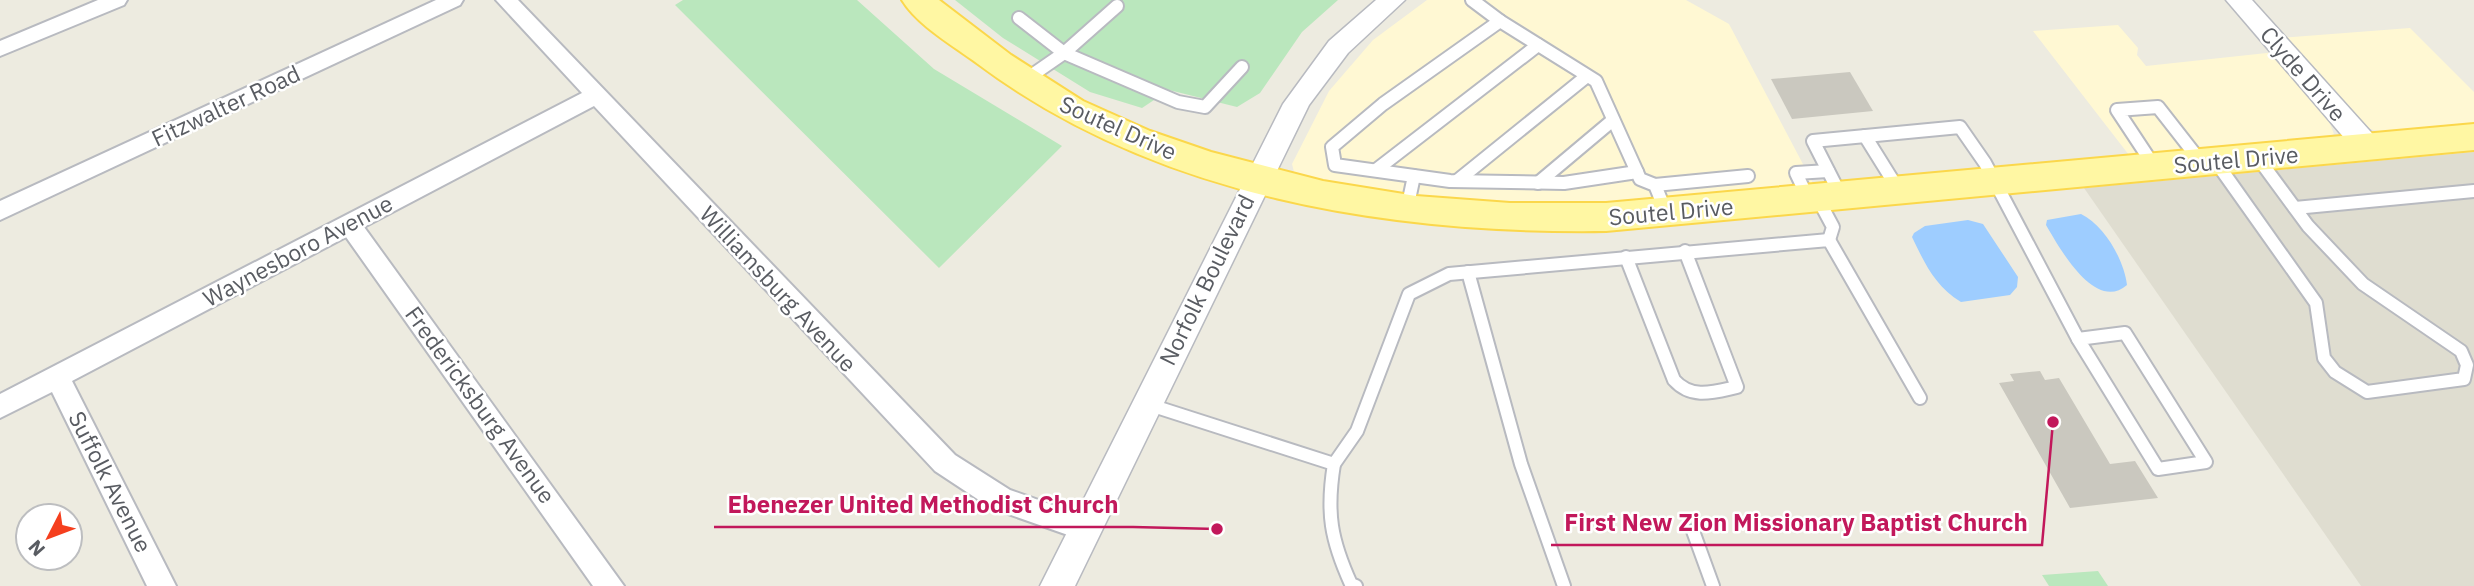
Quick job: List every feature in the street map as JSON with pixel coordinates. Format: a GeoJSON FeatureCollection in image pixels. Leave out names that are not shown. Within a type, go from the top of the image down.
{"type":"FeatureCollection","features":[{"type":"Feature","properties":{"kind":"main road","name":"Soutel Drive"},"geometry":{"type":"LineString","coordinates":[[918,0],[1004,69],[1051,99],[1119,132],[1188,159],[1333,199],[1411,193],[1541,219],[1661,199],[1900,191],[2474,137]]}},
{"type":"Feature","properties":{"kind":"street"},"geometry":{"type":"LineString","coordinates":[[0,49],[117,0]]}},
{"type":"Feature","properties":{"kind":"street","name":"Fitzwalter Road"},"geometry":{"type":"LineString","coordinates":[[0,211],[453,0]]}},
{"type":"Feature","properties":{"kind":"street","name":"Williamsburg Avenue"},"geometry":{"type":"LineString","coordinates":[[506,0],[945,463],[1001,499],[1085,529]]}},
{"type":"Feature","properties":{"kind":"street","name":"Norfolk Boulevard"},"geometry":{"type":"LineString","coordinates":[[1057,586],[1296,104],[1327,57],[1349,35],[1393,0]]}},
{"type":"Feature","properties":{"kind":"street","name":"Clyde Drive"},"geometry":{"type":"LineString","coordinates":[[2238,0],[2368,147]]}},
{"type":"Feature","properties":{"kind":"street","name":"Waynesboro Avenue"},"geometry":{"type":"LineString","coordinates":[[0,407],[595,96]]}},
{"type":"Feature","properties":{"kind":"street","name":"Fredericksburg Avenue"},"geometry":{"type":"LineString","coordinates":[[349,224],[610,586]]}},
{"type":"Feature","properties":{"kind":"street","name":"Suffolk Avenue"},"geometry":{"type":"LineString","coordinates":[[57,377],[163,586]]}},
{"type":"Feature","properties":{"kind":"lane"},"geometry":{"type":"LineString","coordinates":[[1472,0],[1500,21],[1596,81],[1640,180],[1661,199],[1748,176]]}},
{"type":"Feature","properties":{"kind":"lane"},"geometry":{"type":"LineString","coordinates":[[1024,80],[1064,53],[1116,6]]}},
{"type":"Feature","properties":{"kind":"lane"},"geometry":{"type":"LineString","coordinates":[[1019,18],[1064,53],[1178,102],[1205,107],[1242,67]]}},
{"type":"Feature","properties":{"kind":"lane"},"geometry":{"type":"LineString","coordinates":[[1500,21],[1383,104],[1332,147],[1335,165],[1376,170],[1411,193],[1457,181],[1564,183],[1637,172]]}},
{"type":"Feature","properties":{"kind":"lane"},"geometry":{"type":"LineString","coordinates":[[1376,170],[1538,45]]}},
{"type":"Feature","properties":{"kind":"lane"},"geometry":{"type":"LineString","coordinates":[[1457,181],[1587,76]]}},
{"type":"Feature","properties":{"kind":"lane"},"geometry":{"type":"LineString","coordinates":[[2155,168],[2117,110],[2158,107],[2208,162],[2306,286],[2316,303],[2324,358],[2335,372],[2367,392],[2464,379],[2466,365],[2461,351],[2363,284],[2295,208],[2258,158]]}},
{"type":"Feature","properties":{"kind":"lane"},"geometry":{"type":"LineString","coordinates":[[1538,183],[1613,120]]}},
{"type":"Feature","properties":{"kind":"lane"},"geometry":{"type":"LineString","coordinates":[[1920,398],[1829,240],[1833,227],[1813,141],[1960,127],[1976,147],[2078,339],[2158,469],[2206,462],[2125,333],[2078,339]]}},
{"type":"Feature","properties":{"kind":"lane"},"geometry":{"type":"LineString","coordinates":[[1865,136],[1900,191]]}},
{"type":"Feature","properties":{"kind":"lane"},"geometry":{"type":"LineString","coordinates":[[2295,208],[2474,191]]}},
{"type":"Feature","properties":{"kind":"lane"},"geometry":{"type":"LineString","coordinates":[[1356,586],[1351,584],[1334,547],[1329,495],[1334,464],[1357,431],[1409,294],[1449,274],[1829,240]]}},
{"type":"Feature","properties":{"kind":"lane"},"geometry":{"type":"LineString","coordinates":[[1626,257],[1674,380],[1682,391],[1692,394],[1737,387],[1685,251]]}},
{"type":"Feature","properties":{"kind":"lane"},"geometry":{"type":"LineString","coordinates":[[1468,272],[1521,464],[1564,586]]}},
{"type":"Feature","properties":{"kind":"lane"},"geometry":{"type":"LineString","coordinates":[[1147,404],[1334,464]]}},
{"type":"Feature","properties":{"kind":"lane"},"geometry":{"type":"LineString","coordinates":[[1693,531],[1713,586]]}},
{"type":"Feature","properties":{"kind":"shaded area"},"geometry":{"type":"Polygon","coordinates":[[[1427,0],[1686,0],[1729,24],[1814,185],[1643,201],[1540,205],[1440,200],[1301,178],[1294,172],[1292,164],[1329,91],[1373,40],[1427,0]]]}},
{"type":"Feature","properties":{"kind":"shaded area"},"geometry":{"type":"Polygon","coordinates":[[[2118,25],[2138,48],[2137,55],[2146,66],[2276,52],[2325,111],[2334,134],[2326,138],[2129,155],[2033,31],[2118,25]]]}},
{"type":"Feature","properties":{"kind":"shaded area"},"geometry":{"type":"Polygon","coordinates":[[[2410,28],[2474,92],[2474,124],[2386,132],[2373,130],[2362,125],[2280,38],[2410,28]]]}},
{"type":"Feature","properties":{"kind":"shaded area"},"geometry":{"type":"Polygon","coordinates":[[[2474,152],[2474,586],[2361,586],[2084,188],[2474,152]]]}},
{"type":"Feature","properties":{"kind":"green space"},"geometry":{"type":"Polygon","coordinates":[[[683,0],[857,0],[934,69],[1062,146],[939,268],[675,5],[683,0]]]}},
{"type":"Feature","properties":{"kind":"green space"},"geometry":{"type":"Polygon","coordinates":[[[955,0],[1338,0],[1302,32],[1260,93],[1237,107],[1169,90],[1142,108],[1090,92],[1003,38],[955,0]]]}},
{"type":"Feature","properties":{"kind":"green space"},"geometry":{"type":"Polygon","coordinates":[[[2098,571],[2108,586],[2049,586],[2042,575],[2098,571]]]}},
{"type":"Feature","properties":{"kind":"water"},"geometry":{"type":"Polygon","coordinates":[[[2081,214],[2098,227],[2112,245],[2122,265],[2127,285],[2115,291],[2103,291],[2091,284],[2069,261],[2046,225],[2047,220],[2081,214]]]}},
{"type":"Feature","properties":{"kind":"water"},"geometry":{"type":"Polygon","coordinates":[[[1968,220],[1983,224],[2018,277],[2017,287],[2010,295],[1961,302],[1937,282],[1926,265],[1912,237],[1914,233],[1925,226],[1968,220]]]}},
{"type":"Feature","properties":{"kind":"building"},"geometry":{"type":"Polygon","coordinates":[[[1850,72],[1873,111],[1792,119],[1771,79],[1850,72]]]}},
{"type":"Feature","properties":{"kind":"building"},"geometry":{"type":"Polygon","coordinates":[[[2040,371],[2045,380],[2059,378],[2110,464],[2135,461],[2158,498],[2070,508],[1999,383],[2014,381],[2010,374],[2040,371]]]}},
{"type":"Feature","properties":{"kind":"place","name":"First New Zion Missionary Baptist Church"},"geometry":{"type":"Point","coordinates":[2053,422]}},
{"type":"Feature","properties":{"kind":"place","name":"Ebenezer United Methodist Church"},"geometry":{"type":"Point","coordinates":[1217,529]}}]}
